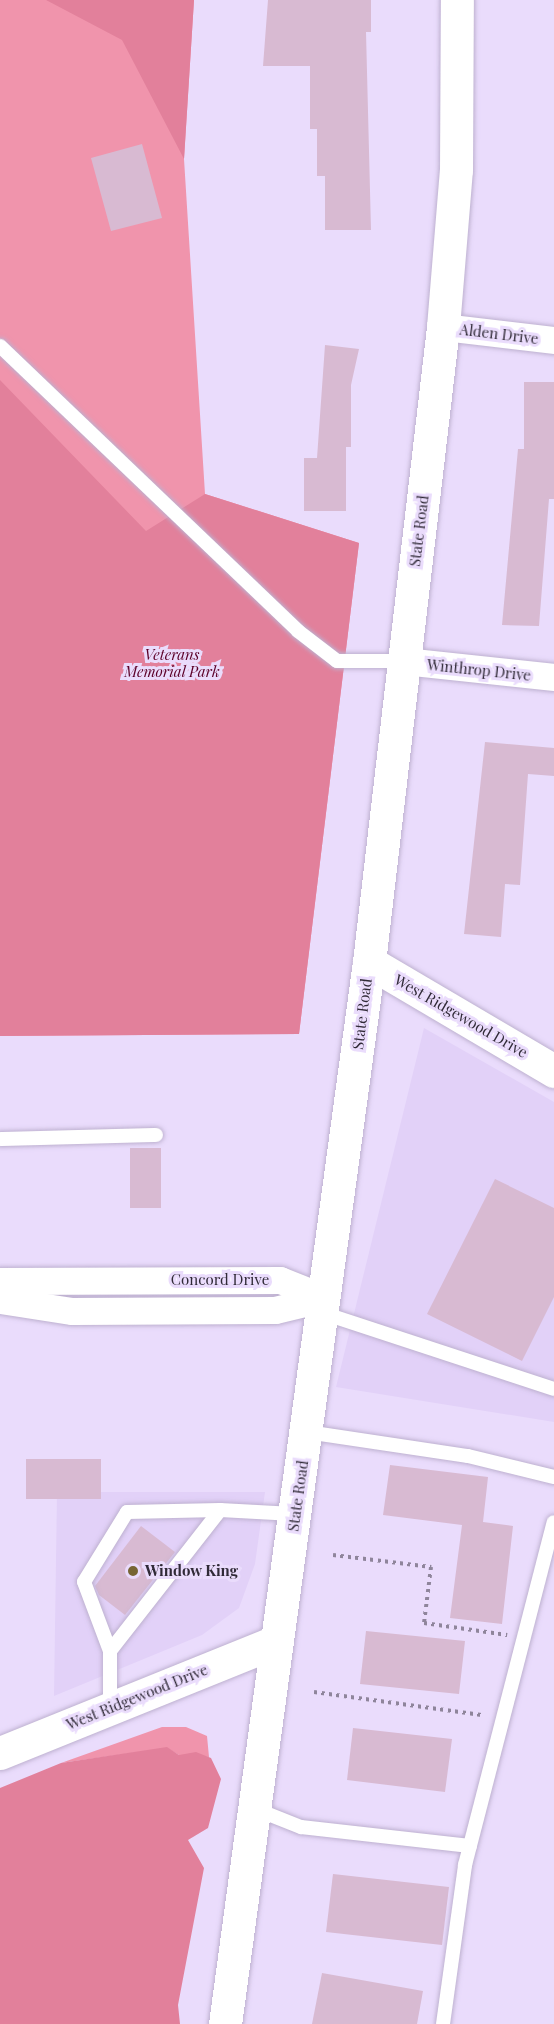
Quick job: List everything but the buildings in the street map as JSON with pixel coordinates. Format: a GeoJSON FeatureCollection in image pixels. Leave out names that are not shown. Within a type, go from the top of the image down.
{"type":"FeatureCollection","features":[{"type":"Feature","properties":{"kind":"main road","name":"State Road"},"geometry":{"type":"LineString","coordinates":[[225,2024],[369,962],[444,327],[456,170],[458,0]]}},
{"type":"Feature","properties":{"kind":"main road","name":"West Ridgewood Drive"},"geometry":{"type":"LineString","coordinates":[[369,962],[554,1071]]}},
{"type":"Feature","properties":{"kind":"main road","name":"West Ridgewood Drive"},"geometry":{"type":"LineString","coordinates":[[0,1753],[275,1642]]}},
{"type":"Feature","properties":{"kind":"street","name":"Alden Drive"},"geometry":{"type":"LineString","coordinates":[[444,327],[554,340]]}},
{"type":"Feature","properties":{"kind":"street","name":"Winthrop Drive"},"geometry":{"type":"LineString","coordinates":[[404,662],[554,677]]}},
{"type":"Feature","properties":{"kind":"street","name":"Concord Drive"},"geometry":{"type":"LineString","coordinates":[[0,1281],[280,1280],[324,1306]]}},
{"type":"Feature","properties":{"kind":"street","name":"Concord Drive"},"geometry":{"type":"LineString","coordinates":[[0,1300],[72,1311],[275,1310],[324,1306]]}},
{"type":"Feature","properties":{"kind":"lane"},"geometry":{"type":"LineString","coordinates":[[0,346],[298,631],[337,662],[404,662]]}},
{"type":"Feature","properties":{"kind":"lane"},"geometry":{"type":"LineString","coordinates":[[0,1139],[156,1135]]}},
{"type":"Feature","properties":{"kind":"lane"},"geometry":{"type":"LineString","coordinates":[[324,1306],[554,1389]]}},
{"type":"Feature","properties":{"kind":"lane"},"geometry":{"type":"LineString","coordinates":[[307,1432],[468,1455],[554,1477]]}},
{"type":"Feature","properties":{"kind":"lane"},"geometry":{"type":"LineString","coordinates":[[110,1651],[220,1510]]}},
{"type":"Feature","properties":{"kind":"lane"},"geometry":{"type":"LineString","coordinates":[[110,1707],[110,1651],[84,1582],[128,1512],[220,1510],[295,1515]]}},
{"type":"Feature","properties":{"kind":"lane"},"geometry":{"type":"LineString","coordinates":[[443,2024],[470,1846],[554,1522]]}},
{"type":"Feature","properties":{"kind":"lane"},"geometry":{"type":"LineString","coordinates":[[254,1808],[301,1827],[470,1846]]}},
{"type":"Feature","properties":{"kind":"path"},"geometry":{"type":"LineString","coordinates":[[333,1556],[431,1567],[424,1623],[524,1637]]}},
{"type":"Feature","properties":{"kind":"path"},"geometry":{"type":"LineString","coordinates":[[315,1692],[503,1718]]}},
{"type":"Feature","properties":{"kind":"shaded area"},"geometry":{"type":"Polygon","coordinates":[[[424,1028],[554,1102],[554,1422],[336,1387],[424,1028]]]}},
{"type":"Feature","properties":{"kind":"shaded area"},"geometry":{"type":"Polygon","coordinates":[[[57,1492],[265,1492],[255,1564],[239,1608],[202,1635],[54,1696],[57,1492]]]}},
{"type":"Feature","properties":{"kind":"green space","name":"Veterans Memorial Park"},"geometry":{"type":"Polygon","coordinates":[[[0,0],[194,0],[184,159],[205,494],[359,543],[299,1034],[0,1036],[0,0]]]}},
{"type":"Feature","properties":{"kind":"green space"},"geometry":{"type":"Polygon","coordinates":[[[46,0],[194,0],[184,159],[122,40],[46,0]]]}},
{"type":"Feature","properties":{"kind":"green space","name":"Veterans Memorial Park"},"geometry":{"type":"Polygon","coordinates":[[[0,380],[146,531],[205,494],[359,543],[299,1034],[0,1036],[0,380]]]}},
{"type":"Feature","properties":{"kind":"green space"},"geometry":{"type":"Polygon","coordinates":[[[162,1727],[186,1727],[207,1736],[209,1757],[179,1755],[167,1748],[61,1763],[162,1727]]]}},
{"type":"Feature","properties":{"kind":"green space"},"geometry":{"type":"Polygon","coordinates":[[[167,1747],[179,1755],[196,1752],[211,1758],[221,1779],[208,1828],[188,1840],[204,1868],[178,2005],[180,2024],[0,2024],[0,1788],[61,1763],[167,1747]]]}},
{"type":"Feature","properties":{"kind":"place","name":"Window King"},"geometry":{"type":"Point","coordinates":[133,1571]}}]}
